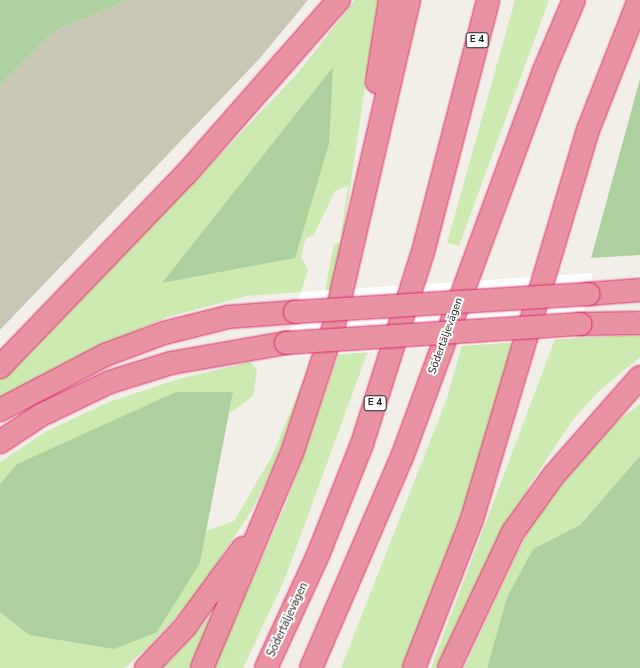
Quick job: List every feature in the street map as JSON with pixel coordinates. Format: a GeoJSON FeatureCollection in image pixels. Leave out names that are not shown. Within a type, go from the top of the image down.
{"type":"FeatureCollection","features":[{"type":"Feature","properties":{"kind":"highway"},"geometry":{"type":"LineString","coordinates":[[0,367],[186,175],[340,0]]}},
{"type":"Feature","properties":{"kind":"highway"},"geometry":{"type":"LineString","coordinates":[[367,179],[390,0]]}},
{"type":"Feature","properties":{"kind":"highway"},"geometry":{"type":"LineString","coordinates":[[202,668],[292,453],[333,329],[409,0]]}},
{"type":"Feature","properties":{"kind":"highway","name":"Södertäljevägen"},"geometry":{"type":"LineString","coordinates":[[266,668],[318,555],[362,444],[423,252],[488,0]]}},
{"type":"Feature","properties":{"kind":"highway","name":"Södertäljevägen"},"geometry":{"type":"LineString","coordinates":[[311,668],[402,457],[540,80],[574,0]]}},
{"type":"Feature","properties":{"kind":"highway"},"geometry":{"type":"LineString","coordinates":[[414,668],[472,519],[588,130],[639,0]]}},
{"type":"Feature","properties":{"kind":"highway"},"geometry":{"type":"LineString","coordinates":[[0,410],[105,355],[164,333],[228,317],[640,290]]}},
{"type":"Feature","properties":{"kind":"highway"},"geometry":{"type":"LineString","coordinates":[[588,294],[640,295]]}},
{"type":"Feature","properties":{"kind":"highway"},"geometry":{"type":"LineString","coordinates":[[0,442],[41,415],[110,382],[171,363],[286,344],[580,324],[640,323]]}},
{"type":"Feature","properties":{"kind":"highway"},"geometry":{"type":"LineString","coordinates":[[449,668],[513,532],[554,475],[640,377]]}},
{"type":"Feature","properties":{"kind":"highway"},"geometry":{"type":"LineString","coordinates":[[146,668],[185,626],[263,520]]}},
{"type":"Feature","properties":{"kind":"shaded area"},"geometry":{"type":"Polygon","coordinates":[[[128,0],[308,0],[260,58],[0,330],[0,85],[53,32],[128,0]]]}},
{"type":"Feature","properties":{"kind":"green space"},"geometry":{"type":"Polygon","coordinates":[[[0,0],[128,0],[53,32],[0,85],[0,0]]]}},
{"type":"Feature","properties":{"kind":"green space"},"geometry":{"type":"Polygon","coordinates":[[[355,0],[378,0],[335,289],[325,290],[334,244],[340,243],[348,186],[335,191],[314,235],[306,238],[301,257],[308,270],[301,292],[247,296],[167,317],[72,360],[0,399],[0,377],[235,139],[298,73],[355,0]]]}},
{"type":"Feature","properties":{"kind":"green space"},"geometry":{"type":"Polygon","coordinates":[[[515,0],[549,0],[459,246],[447,243],[515,0]]]}},
{"type":"Feature","properties":{"kind":"green space"},"geometry":{"type":"Polygon","coordinates":[[[333,67],[329,144],[295,258],[162,283],[333,67]]]}},
{"type":"Feature","properties":{"kind":"green space"},"geometry":{"type":"Polygon","coordinates":[[[640,79],[640,255],[591,258],[640,79]]]}},
{"type":"Feature","properties":{"kind":"green space"},"geometry":{"type":"Polygon","coordinates":[[[640,335],[640,357],[598,392],[572,421],[531,483],[439,668],[431,668],[555,339],[640,335]]]}},
{"type":"Feature","properties":{"kind":"green space"},"geometry":{"type":"Polygon","coordinates":[[[513,342],[504,393],[479,469],[404,668],[341,668],[447,398],[462,345],[513,342]]]}},
{"type":"Feature","properties":{"kind":"green space"},"geometry":{"type":"Polygon","coordinates":[[[368,351],[284,581],[243,668],[213,668],[285,506],[339,353],[368,351]]]}},
{"type":"Feature","properties":{"kind":"green space"},"geometry":{"type":"Polygon","coordinates":[[[314,355],[277,459],[252,510],[191,602],[152,643],[125,668],[0,668],[0,612],[29,635],[200,563],[206,531],[234,521],[272,456],[314,355]]]}},
{"type":"Feature","properties":{"kind":"green space"},"geometry":{"type":"Polygon","coordinates":[[[250,362],[257,369],[253,396],[229,414],[233,392],[17,464],[0,484],[0,462],[47,431],[109,402],[179,379],[250,362]]]}},
{"type":"Feature","properties":{"kind":"green space"},"geometry":{"type":"Polygon","coordinates":[[[176,392],[233,392],[200,563],[157,632],[114,649],[29,635],[0,612],[0,484],[17,464],[176,392]]]}},
{"type":"Feature","properties":{"kind":"green space"},"geometry":{"type":"Polygon","coordinates":[[[640,404],[640,456],[580,525],[533,549],[507,597],[487,668],[464,668],[534,517],[604,431],[640,404]]]}},
{"type":"Feature","properties":{"kind":"green space"},"geometry":{"type":"Polygon","coordinates":[[[640,456],[640,668],[487,668],[507,597],[533,549],[580,525],[640,456]]]}},
{"type":"Feature","properties":{"kind":"green space"},"geometry":{"type":"Polygon","coordinates":[[[213,613],[190,668],[161,668],[171,660],[213,613]]]}},
{"type":"Feature","properties":{"kind":"pier"},"geometry":{"type":"Polygon","coordinates":[[[593,273],[577,338],[282,358],[301,292],[593,273]]]}}]}
